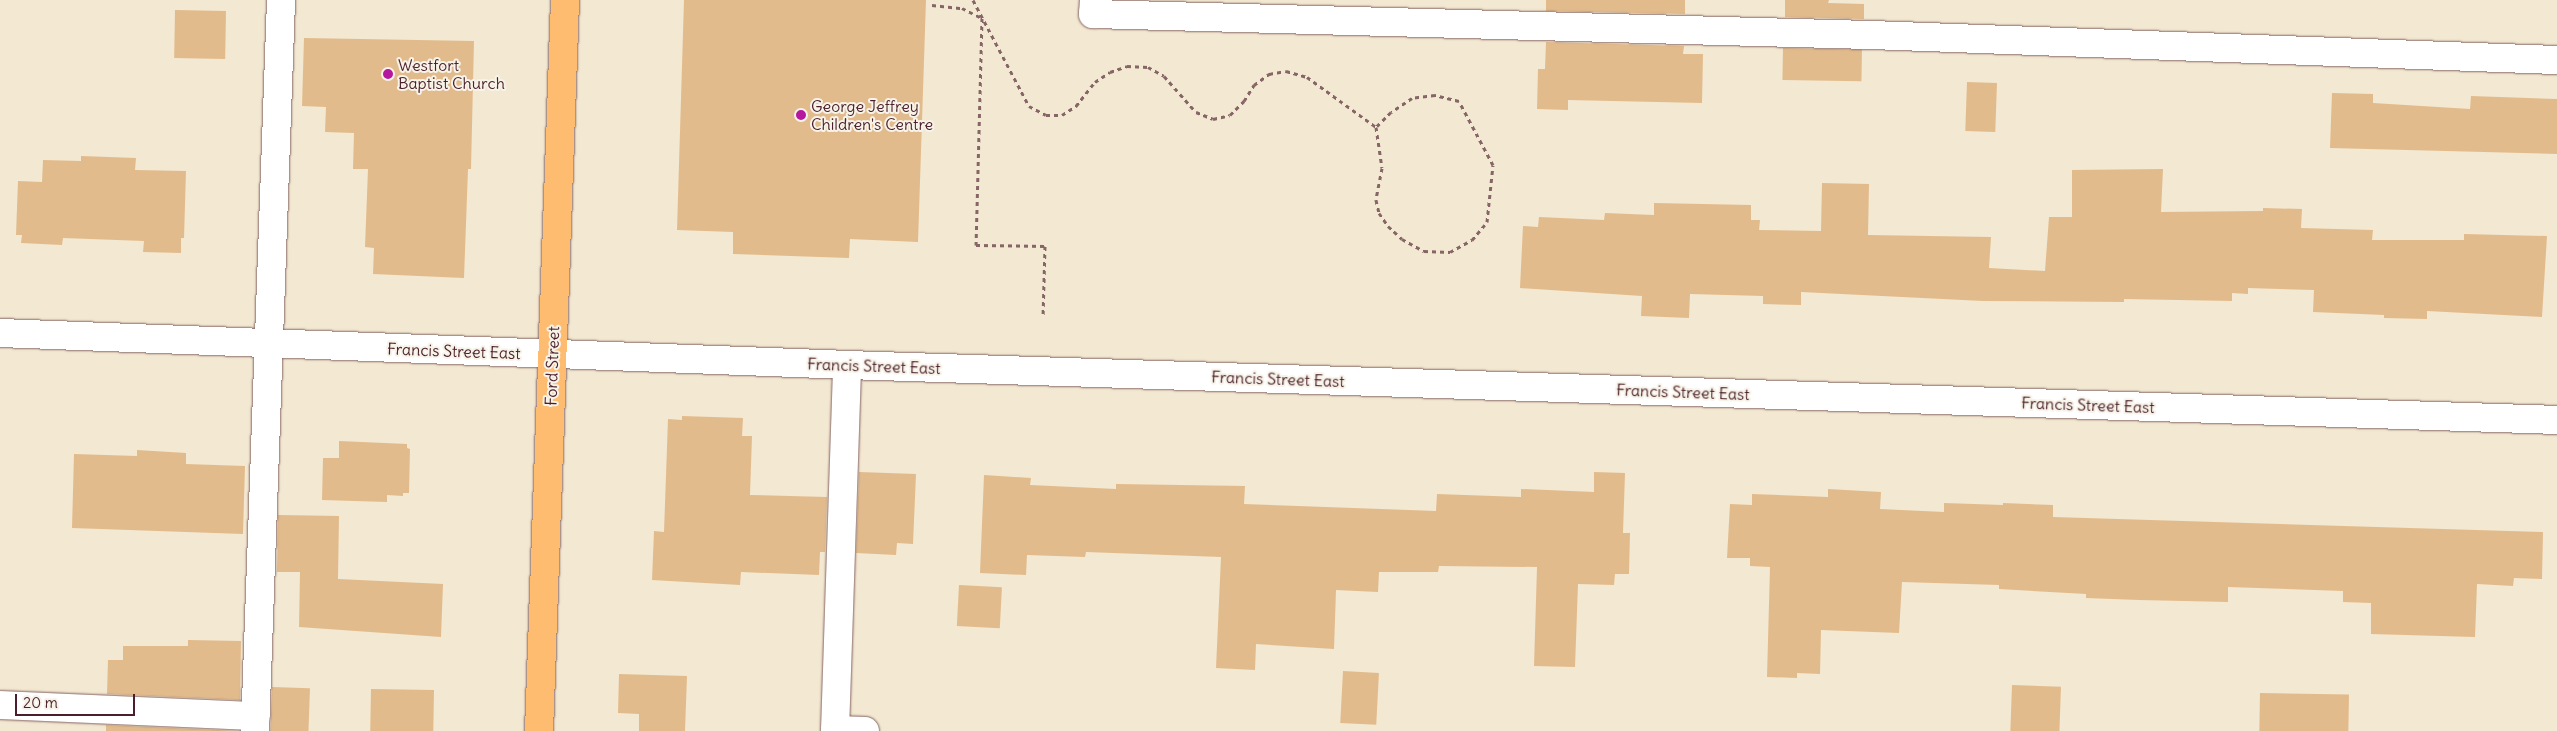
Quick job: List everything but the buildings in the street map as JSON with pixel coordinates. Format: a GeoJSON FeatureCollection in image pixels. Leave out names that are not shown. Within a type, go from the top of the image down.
{"type":"FeatureCollection","features":[{"type":"Feature","properties":{"kind":"main road","name":"Ford Street"},"geometry":{"type":"LineString","coordinates":[[539,731],[565,0]]}},
{"type":"Feature","properties":{"kind":"street"},"geometry":{"type":"LineString","coordinates":[[0,705],[256,723],[281,0]]}},
{"type":"Feature","properties":{"kind":"street"},"geometry":{"type":"LineString","coordinates":[[1094,0],[1093,14],[1872,35],[2557,60]]}},
{"type":"Feature","properties":{"kind":"street","name":"Francis Street East"},"geometry":{"type":"LineString","coordinates":[[0,333],[847,365],[2557,420]]}},
{"type":"Feature","properties":{"kind":"street"},"geometry":{"type":"LineString","coordinates":[[847,365],[835,730],[865,731]]}},
{"type":"Feature","properties":{"kind":"path"},"geometry":{"type":"LineString","coordinates":[[973,0],[1029,106],[1046,115],[1062,115],[1076,106],[1095,82],[1110,72],[1127,66],[1148,67],[1164,76],[1196,112],[1213,119],[1230,115],[1244,100],[1254,85],[1269,74],[1286,71],[1307,77],[1376,127],[1382,168],[1376,200],[1379,213],[1388,226],[1402,239],[1424,251],[1450,252],[1472,240],[1487,222],[1493,165],[1459,101],[1435,95],[1412,98],[1391,112],[1376,127]]}},
{"type":"Feature","properties":{"kind":"path"},"geometry":{"type":"LineString","coordinates":[[932,5],[962,8],[982,18]]}},
{"type":"Feature","properties":{"kind":"path"},"geometry":{"type":"LineString","coordinates":[[982,18],[976,245],[1044,246],[1043,317]]}},
{"type":"Feature","properties":{"kind":"place","name":"Westfort Baptist Church"},"geometry":{"type":"Point","coordinates":[388,74]}},
{"type":"Feature","properties":{"kind":"place","name":"George Jeffrey Children's Centre"},"geometry":{"type":"Point","coordinates":[801,115]}}]}
